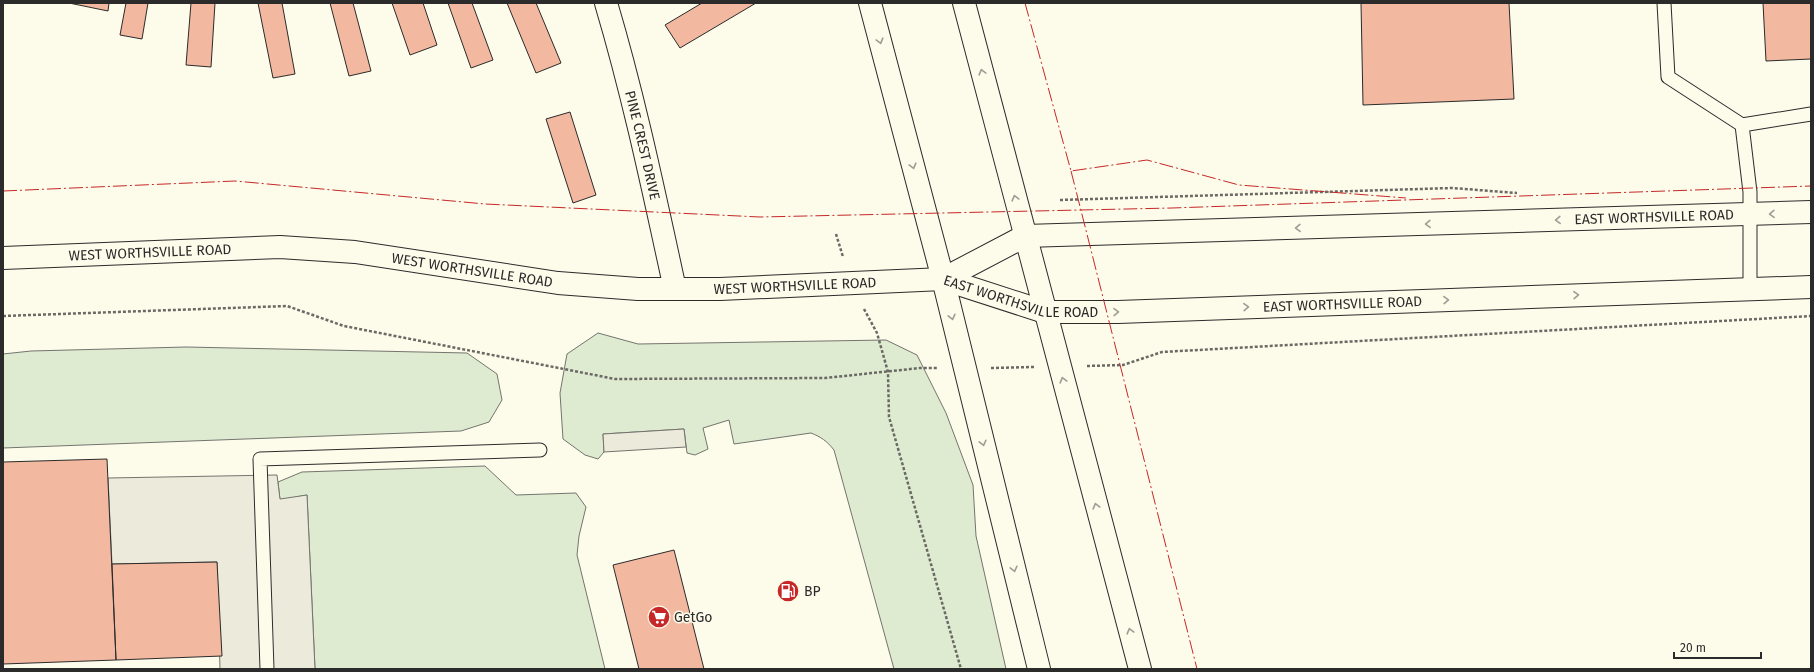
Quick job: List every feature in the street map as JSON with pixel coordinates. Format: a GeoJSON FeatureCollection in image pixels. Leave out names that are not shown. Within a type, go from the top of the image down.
{"type":"FeatureCollection","features":[{"type":"Feature","properties":{"kind":"main road","name":"PINE CREST DRIVE"},"geometry":{"type":"LineString","coordinates":[[606,3],[650,173],[675,289]]}},
{"type":"Feature","properties":{"kind":"main road"},"geometry":{"type":"LineString","coordinates":[[870,3],[965,368],[1039,669]]}},
{"type":"Feature","properties":{"kind":"main road"},"geometry":{"type":"LineString","coordinates":[[964,3],[1140,669]]}},
{"type":"Feature","properties":{"kind":"main road","name":"EAST WORTHSVILLE ROAD"},"geometry":{"type":"LineString","coordinates":[[942,279],[1025,236],[1811,212]]}},
{"type":"Feature","properties":{"kind":"main road","name":"WEST WORTHSVILLE ROAD"},"geometry":{"type":"LineString","coordinates":[[3,258],[280,247],[355,252],[558,283],[638,289],[851,284],[942,279]]}},
{"type":"Feature","properties":{"kind":"main road","name":"EAST WORTHSVILLE ROAD"},"geometry":{"type":"LineString","coordinates":[[942,279],[1045,312],[1134,311],[1811,287]]}},
{"type":"Feature","properties":{"kind":"lane"},"geometry":{"type":"LineString","coordinates":[[1664,3],[1668,77],[1742,125],[1811,114]]}},
{"type":"Feature","properties":{"kind":"lane"},"geometry":{"type":"LineString","coordinates":[[1742,125],[1750,192],[1750,289]]}},
{"type":"Feature","properties":{"kind":"lane"},"geometry":{"type":"LineString","coordinates":[[267,669],[260,459],[540,450]]}},
{"type":"Feature","properties":{"kind":"path"},"geometry":{"type":"LineString","coordinates":[[1060,200],[1452,188],[1521,193]]}},
{"type":"Feature","properties":{"kind":"path"},"geometry":{"type":"LineString","coordinates":[[836,234],[851,284],[877,333],[888,372],[889,417],[961,669]]}},
{"type":"Feature","properties":{"kind":"path"},"geometry":{"type":"LineString","coordinates":[[3,316],[287,306],[344,326],[615,379],[825,378],[920,368],[1123,365],[1162,352],[1811,316]]}},
{"type":"Feature","properties":{"kind":"green space"},"geometry":{"type":"Polygon","coordinates":[[[598,333],[638,344],[886,340],[917,355],[946,413],[973,485],[976,536],[1006,669],[894,669],[834,450],[818,436],[811,433],[734,444],[729,420],[703,428],[708,449],[695,455],[687,453],[684,429],[603,434],[604,452],[598,459],[585,455],[563,439],[560,393],[567,354],[598,333]]]}},
{"type":"Feature","properties":{"kind":"green space"},"geometry":{"type":"Polygon","coordinates":[[[186,347],[467,353],[497,374],[502,400],[489,422],[461,431],[3,448],[3,354],[31,351],[186,347]]]}},
{"type":"Feature","properties":{"kind":"green space"},"geometry":{"type":"Polygon","coordinates":[[[485,466],[516,495],[576,493],[586,507],[579,536],[577,555],[605,669],[315,669],[307,495],[280,500],[278,482],[302,472],[485,466]]]}},
{"type":"Feature","properties":{"kind":"shaded area"},"geometry":{"type":"Polygon","coordinates":[[[684,429],[686,447],[604,452],[603,434],[684,429]]]}},
{"type":"Feature","properties":{"kind":"shaded area"},"geometry":{"type":"Polygon","coordinates":[[[277,475],[280,499],[307,495],[315,669],[220,669],[217,562],[112,564],[108,478],[277,475]]]}},
{"type":"Feature","properties":{"kind":"building"},"geometry":{"type":"Polygon","coordinates":[[[69,3],[109,3],[108,11],[69,3]]]}},
{"type":"Feature","properties":{"kind":"building"},"geometry":{"type":"Polygon","coordinates":[[[126,3],[148,3],[142,39],[120,35],[126,3]]]}},
{"type":"Feature","properties":{"kind":"building"},"geometry":{"type":"Polygon","coordinates":[[[191,3],[215,3],[211,67],[186,65],[191,3]]]}},
{"type":"Feature","properties":{"kind":"building"},"geometry":{"type":"Polygon","coordinates":[[[258,3],[282,3],[295,74],[273,78],[258,3]]]}},
{"type":"Feature","properties":{"kind":"building"},"geometry":{"type":"Polygon","coordinates":[[[330,3],[353,3],[371,71],[349,76],[330,3]]]}},
{"type":"Feature","properties":{"kind":"building"},"geometry":{"type":"Polygon","coordinates":[[[392,3],[423,3],[437,45],[410,55],[392,3]]]}},
{"type":"Feature","properties":{"kind":"building"},"geometry":{"type":"Polygon","coordinates":[[[448,3],[472,3],[493,60],[471,68],[448,3]]]}},
{"type":"Feature","properties":{"kind":"building"},"geometry":{"type":"Polygon","coordinates":[[[507,3],[536,3],[561,63],[536,73],[507,3]]]}},
{"type":"Feature","properties":{"kind":"building"},"geometry":{"type":"Polygon","coordinates":[[[702,3],[756,3],[680,48],[665,25],[702,3]]]}},
{"type":"Feature","properties":{"kind":"building"},"geometry":{"type":"Polygon","coordinates":[[[1361,3],[1509,3],[1514,99],[1363,105],[1361,3]]]}},
{"type":"Feature","properties":{"kind":"building"},"geometry":{"type":"Polygon","coordinates":[[[1763,3],[1811,3],[1811,59],[1766,61],[1763,3]]]}},
{"type":"Feature","properties":{"kind":"building"},"geometry":{"type":"Polygon","coordinates":[[[570,112],[596,195],[573,203],[546,119],[570,112]]]}},
{"type":"Feature","properties":{"kind":"building"},"geometry":{"type":"Polygon","coordinates":[[[107,459],[116,660],[3,664],[3,462],[107,459]]]}},
{"type":"Feature","properties":{"kind":"building","name":"GetGo"},"geometry":{"type":"Polygon","coordinates":[[[674,550],[704,669],[639,669],[613,565],[674,550]]]}},
{"type":"Feature","properties":{"kind":"building"},"geometry":{"type":"Polygon","coordinates":[[[217,562],[222,656],[116,660],[112,564],[217,562]]]}},
{"type":"Feature","properties":{"kind":"power"},"geometry":{"type":"LineString","coordinates":[[1025,3],[1071,171],[1147,160],[1239,185],[1406,198]]}},
{"type":"Feature","properties":{"kind":"power"},"geometry":{"type":"LineString","coordinates":[[1071,171],[1197,669]]}},
{"type":"Feature","properties":{"kind":"power"},"geometry":{"type":"LineString","coordinates":[[3,191],[235,181],[485,204],[760,217],[1172,208],[1811,186]]}},
{"type":"Feature","properties":{"kind":"place","name":"BP"},"geometry":{"type":"Point","coordinates":[788,591]}},
{"type":"Feature","properties":{"kind":"place","name":"GetGo"},"geometry":{"type":"Point","coordinates":[659,617]}}]}
